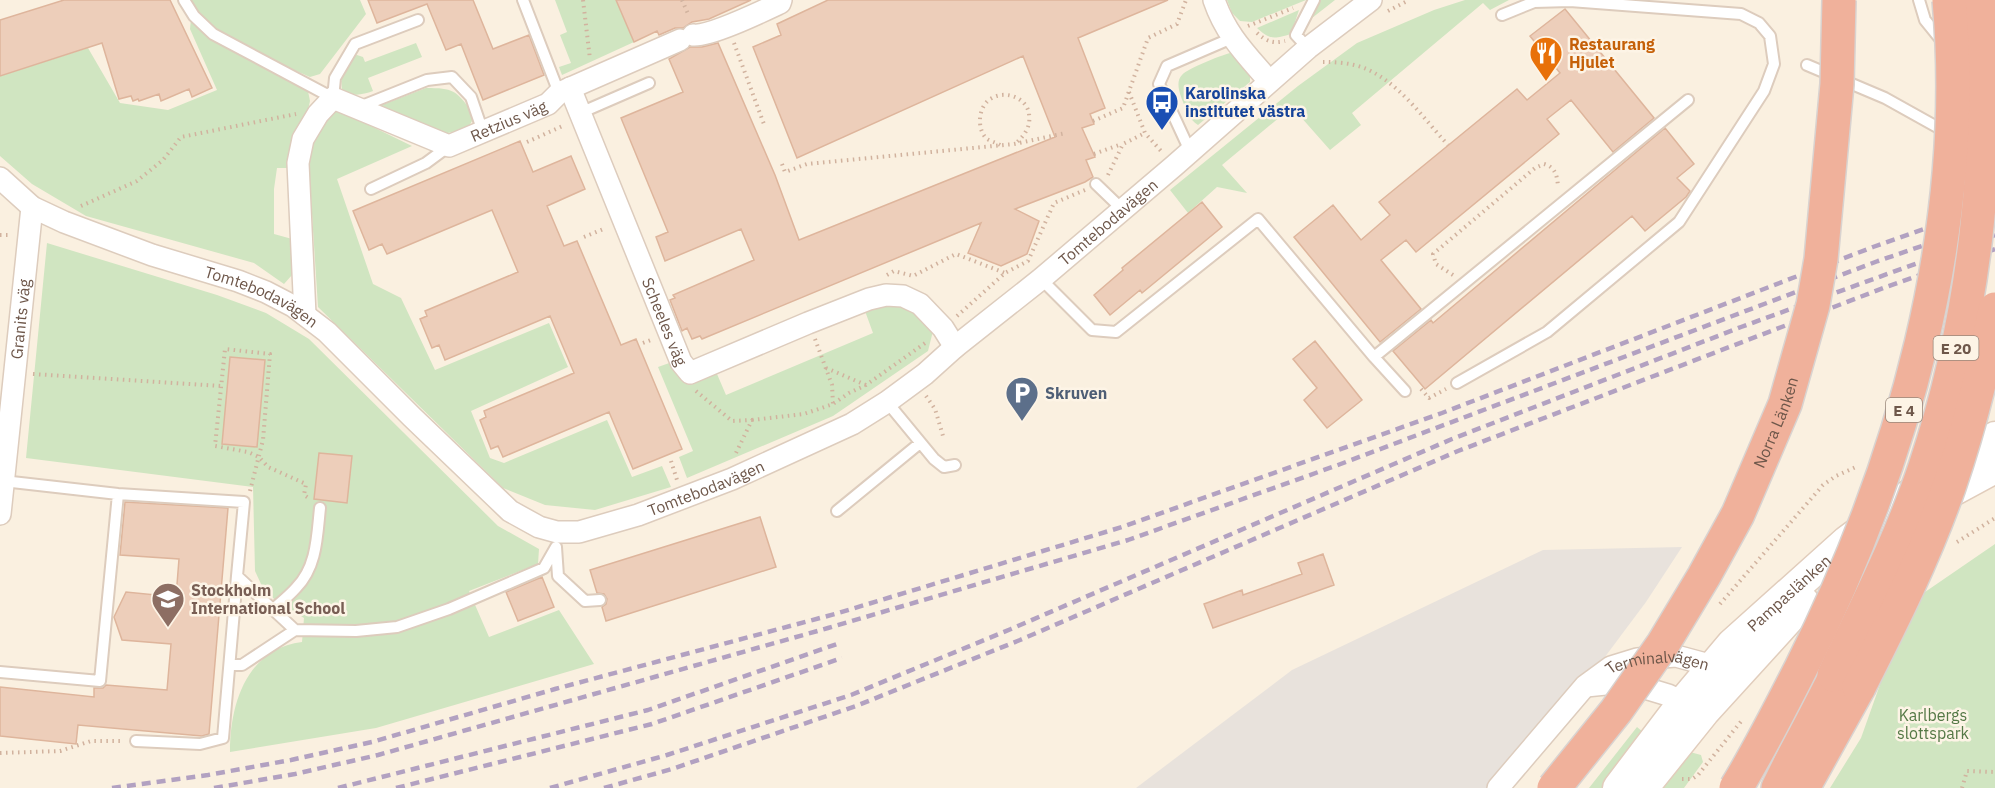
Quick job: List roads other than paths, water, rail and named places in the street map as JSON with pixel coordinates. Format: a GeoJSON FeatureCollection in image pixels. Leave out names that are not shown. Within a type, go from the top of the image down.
{"type":"FeatureCollection","features":[{"type":"Feature","properties":{"kind":"highway","name":"Norra Länken"},"geometry":{"type":"LineString","coordinates":[[1554,788],[1616,711],[1663,644],[1704,576],[1738,514],[1785,404],[1814,305],[1820,271],[1837,84],[1839,0]]}},
{"type":"Feature","properties":{"kind":"highway","name":"E 4"},"geometry":{"type":"LineString","coordinates":[[1736,788],[1760,749],[1842,582],[1879,489],[1904,411],[1939,258],[1949,182],[1953,116],[1949,0]]}},
{"type":"Feature","properties":{"kind":"highway","name":"E 20"},"geometry":{"type":"LineString","coordinates":[[1778,788],[1846,681],[1917,488],[1942,408],[1960,332],[1973,260],[1980,196],[1985,118],[1981,0]]}},
{"type":"Feature","properties":{"kind":"highway"},"geometry":{"type":"LineString","coordinates":[[1803,788],[1846,681],[1900,607],[1949,486],[1985,362],[1995,309]]}},
{"type":"Feature","properties":{"kind":"main road","name":"Pampaslänken"},"geometry":{"type":"LineString","coordinates":[[1723,673],[1732,644],[1846,541],[1939,473],[1995,437]]}},
{"type":"Feature","properties":{"kind":"main road","name":"Pampaslänken"},"geometry":{"type":"LineString","coordinates":[[1618,788],[1723,673],[1887,527],[1931,493],[1995,453]]}},
{"type":"Feature","properties":{"kind":"main road"},"geometry":{"type":"LineString","coordinates":[[1887,527],[1995,468]]}},
{"type":"Feature","properties":{"kind":"main road","name":"Pampaslänken"},"geometry":{"type":"LineString","coordinates":[[1643,788],[1694,707]]}},
{"type":"Feature","properties":{"kind":"street","name":"Retzius väg"},"geometry":{"type":"LineString","coordinates":[[333,98],[449,146],[548,104],[564,90],[590,78],[687,37],[699,36],[728,25],[780,3],[781,0]]}},
{"type":"Feature","properties":{"kind":"street"},"geometry":{"type":"LineString","coordinates":[[1214,0],[1221,21],[1240,29],[1269,81]]}},
{"type":"Feature","properties":{"kind":"street","name":"Tomtebodavägen"},"geometry":{"type":"LineString","coordinates":[[0,178],[32,207],[93,234],[266,292],[305,315],[327,332],[510,511],[556,539],[638,515],[732,479],[852,424],[887,402],[925,374],[955,346],[1041,279],[1269,81],[1366,2]]}},
{"type":"Feature","properties":{"kind":"street","name":"Scheeles väg"},"geometry":{"type":"LineString","coordinates":[[564,90],[581,115],[681,362],[690,373],[808,323],[869,299],[886,295],[903,296],[920,304],[943,328],[955,346]]}},
{"type":"Feature","properties":{"kind":"street"},"geometry":{"type":"LineString","coordinates":[[305,315],[298,163],[303,139],[318,114],[333,98]]}},
{"type":"Feature","properties":{"kind":"street","name":"Granits väg"},"geometry":{"type":"LineString","coordinates":[[1,499],[4,430],[15,373],[32,207]]}},
{"type":"Feature","properties":{"kind":"street","name":"Terminalvägen"},"geometry":{"type":"LineString","coordinates":[[1498,788],[1585,686],[1611,667],[1637,659],[1676,656],[1723,673]]}},
{"type":"Feature","properties":{"kind":"street","name":"Terminalvägen"},"geometry":{"type":"LineString","coordinates":[[1585,686],[1624,682],[1694,707]]}},
{"type":"Feature","properties":{"kind":"lane","name":"Retzius väg"},"geometry":{"type":"LineString","coordinates":[[184,0],[194,16],[213,34],[333,98]]}},
{"type":"Feature","properties":{"kind":"lane"},"geometry":{"type":"LineString","coordinates":[[523,0],[564,90]]}},
{"type":"Feature","properties":{"kind":"lane"},"geometry":{"type":"LineString","coordinates":[[1308,48],[1314,0]]}},
{"type":"Feature","properties":{"kind":"lane"},"geometry":{"type":"LineString","coordinates":[[1919,0],[1925,20],[1942,42],[1980,64],[1995,65]]}},
{"type":"Feature","properties":{"kind":"lane"},"geometry":{"type":"LineString","coordinates":[[1457,383],[1547,332],[1679,222],[1764,91],[1774,63],[1770,36],[1759,22],[1741,14],[1570,1],[1534,2],[1502,15]]}},
{"type":"Feature","properties":{"kind":"lane"},"geometry":{"type":"LineString","coordinates":[[333,98],[335,78],[355,44],[418,20]]}},
{"type":"Feature","properties":{"kind":"lane"},"geometry":{"type":"LineString","coordinates":[[1190,151],[1159,84],[1167,66],[1240,29]]}},
{"type":"Feature","properties":{"kind":"lane"},"geometry":{"type":"LineString","coordinates":[[1807,65],[1885,98],[1937,127],[1960,122]]}},
{"type":"Feature","properties":{"kind":"lane"},"geometry":{"type":"LineString","coordinates":[[356,108],[427,80],[452,78],[471,97],[483,132]]}},
{"type":"Feature","properties":{"kind":"lane"},"geometry":{"type":"LineString","coordinates":[[581,115],[649,83]]}},
{"type":"Feature","properties":{"kind":"lane"},"geometry":{"type":"LineString","coordinates":[[1374,357],[1688,100]]}},
{"type":"Feature","properties":{"kind":"lane"},"geometry":{"type":"LineString","coordinates":[[1972,119],[1995,114]]}},
{"type":"Feature","properties":{"kind":"lane"},"geometry":{"type":"LineString","coordinates":[[371,189],[426,163],[449,146]]}},
{"type":"Feature","properties":{"kind":"lane"},"geometry":{"type":"LineString","coordinates":[[1096,184],[1123,210]]}},
{"type":"Feature","properties":{"kind":"lane"},"geometry":{"type":"LineString","coordinates":[[1041,279],[1092,330],[1116,332],[1258,219],[1405,391]]}},
{"type":"Feature","properties":{"kind":"lane"},"geometry":{"type":"LineString","coordinates":[[887,402],[934,459],[944,467],[955,465]]}},
{"type":"Feature","properties":{"kind":"lane"},"geometry":{"type":"LineString","coordinates":[[837,511],[920,443]]}},
{"type":"Feature","properties":{"kind":"lane"},"geometry":{"type":"LineString","coordinates":[[0,672],[100,681],[118,494]]}},
{"type":"Feature","properties":{"kind":"lane"},"geometry":{"type":"LineString","coordinates":[[1,499],[118,494],[244,502],[223,738],[200,744],[136,741]]}},
{"type":"Feature","properties":{"kind":"lane"},"geometry":{"type":"LineString","coordinates":[[272,610],[298,586],[308,571],[314,556],[320,508]]}},
{"type":"Feature","properties":{"kind":"lane"},"geometry":{"type":"LineString","coordinates":[[556,539],[558,576],[585,602],[600,600]]}},
{"type":"Feature","properties":{"kind":"lane"},"geometry":{"type":"LineString","coordinates":[[230,665],[242,664],[295,630],[356,631],[397,627],[449,609],[544,568],[556,539]]}},
{"type":"Feature","properties":{"kind":"lane"},"geometry":{"type":"LineString","coordinates":[[237,576],[295,630]]}},
{"type":"Feature","properties":{"kind":"railway"},"geometry":{"type":"LineString","coordinates":[[112,788],[208,775],[372,742],[555,689],[835,614],[1122,527],[1442,413],[1873,247],[1995,204]]}},
{"type":"Feature","properties":{"kind":"railway"},"geometry":{"type":"LineString","coordinates":[[214,788],[295,774],[378,755],[828,628],[1128,540],[1338,465],[1878,261],[1995,221]]}},
{"type":"Feature","properties":{"kind":"railway"},"geometry":{"type":"LineString","coordinates":[[550,788],[667,755],[851,695],[1011,629],[1452,439],[1741,327],[1995,235]]}},
{"type":"Feature","properties":{"kind":"railway"},"geometry":{"type":"LineString","coordinates":[[604,788],[672,769],[856,706],[1020,640],[1458,451],[1886,287],[1995,249]]}},
{"type":"Feature","properties":{"kind":"railway"},"geometry":{"type":"LineString","coordinates":[[338,788],[648,710],[837,644]]}},
{"type":"Feature","properties":{"kind":"railway"},"geometry":{"type":"LineString","coordinates":[[396,788],[652,724],[842,658]]}},
{"type":"Feature","properties":{"kind":"place","name":"Restaurang Hjulet"},"geometry":{"type":"Point","coordinates":[1546,82]}},
{"type":"Feature","properties":{"kind":"place","name":"Karolinska institutet västra"},"geometry":{"type":"Point","coordinates":[1162,131]}},
{"type":"Feature","properties":{"kind":"place","name":"Skruven"},"geometry":{"type":"Point","coordinates":[1022,422]}},
{"type":"Feature","properties":{"kind":"place","name":"Stockholm International School"},"geometry":{"type":"Point","coordinates":[168,628]}},
{"type":"Feature","properties":{"kind":"park label","name":"Karlbergs slottspark"},"geometry":{"type":"Point","coordinates":[1933,724]}}]}
